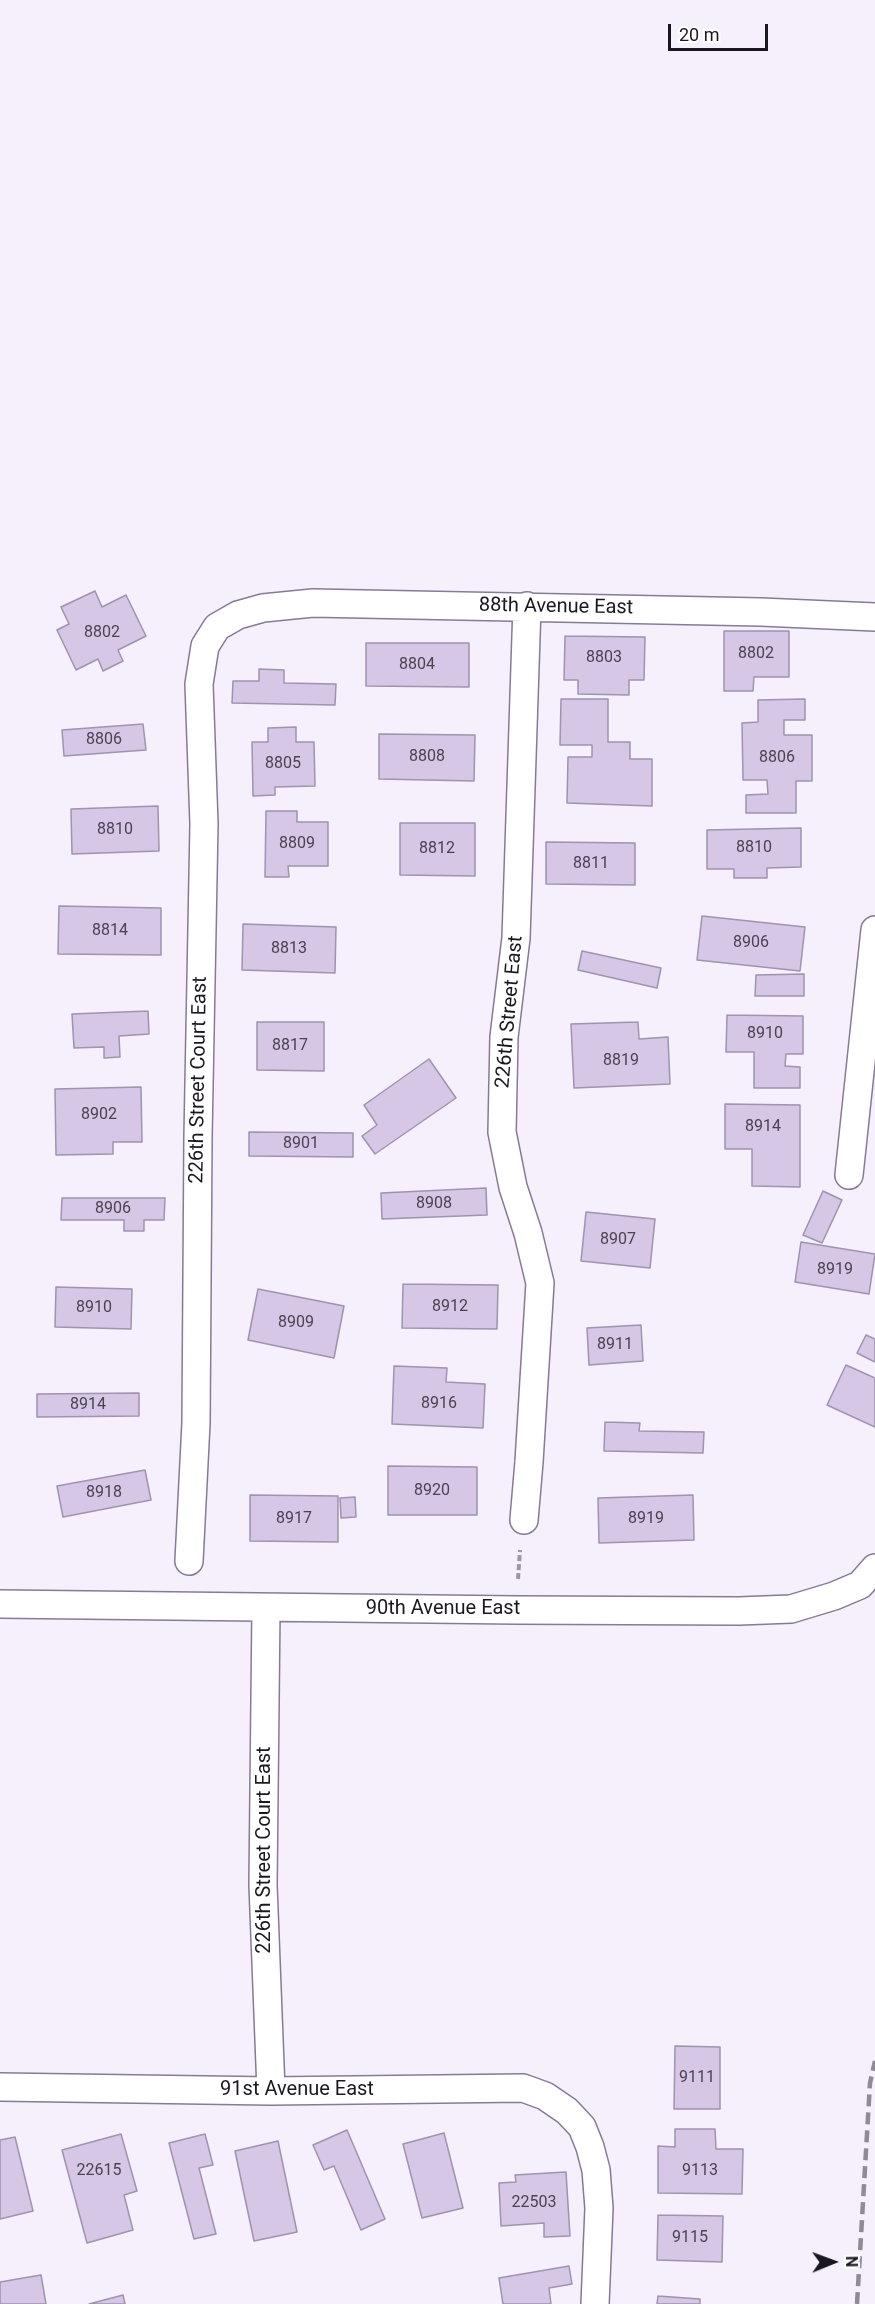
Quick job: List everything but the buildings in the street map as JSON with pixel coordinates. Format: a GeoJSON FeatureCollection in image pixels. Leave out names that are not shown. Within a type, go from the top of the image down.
{"type":"FeatureCollection","features":[{"type":"Feature","properties":{"kind":"street","name":"88th Avenue East"},"geometry":{"type":"LineString","coordinates":[[238,615],[263,608],[313,603],[527,606],[875,617]]}},
{"type":"Feature","properties":{"kind":"street","name":"226th Street East"},"geometry":{"type":"LineString","coordinates":[[524,1520],[540,1283],[528,1233],[513,1186],[502,1132],[504,1037],[516,938],[527,606]]}},
{"type":"Feature","properties":{"kind":"street","name":"226th Street Court East"},"geometry":{"type":"LineString","coordinates":[[189,1561],[196,1423],[198,1137],[204,824],[199,684],[205,646],[217,627],[238,615]]}},
{"type":"Feature","properties":{"kind":"street"},"geometry":{"type":"LineString","coordinates":[[849,1175],[874,937]]}},
{"type":"Feature","properties":{"kind":"street","name":"90th Avenue East"},"geometry":{"type":"LineString","coordinates":[[0,1604],[516,1610],[739,1611],[791,1609],[834,1596],[860,1585],[875,1568]]}},
{"type":"Feature","properties":{"kind":"street","name":"226th Street Court East"},"geometry":{"type":"LineString","coordinates":[[266,1608],[263,1885],[271,2091]]}},
{"type":"Feature","properties":{"kind":"street","name":"91st Avenue East"},"geometry":{"type":"LineString","coordinates":[[0,2087],[271,2091],[524,2088],[545,2097],[567,2111],[582,2127],[590,2147],[596,2170],[599,2208],[595,2304]]}},
{"type":"Feature","properties":{"kind":"path"},"geometry":{"type":"LineString","coordinates":[[516,1610],[524,1520]]}},
{"type":"Feature","properties":{"kind":"railway"},"geometry":{"type":"LineString","coordinates":[[857,2304],[870,2083],[875,2061]]}}]}
